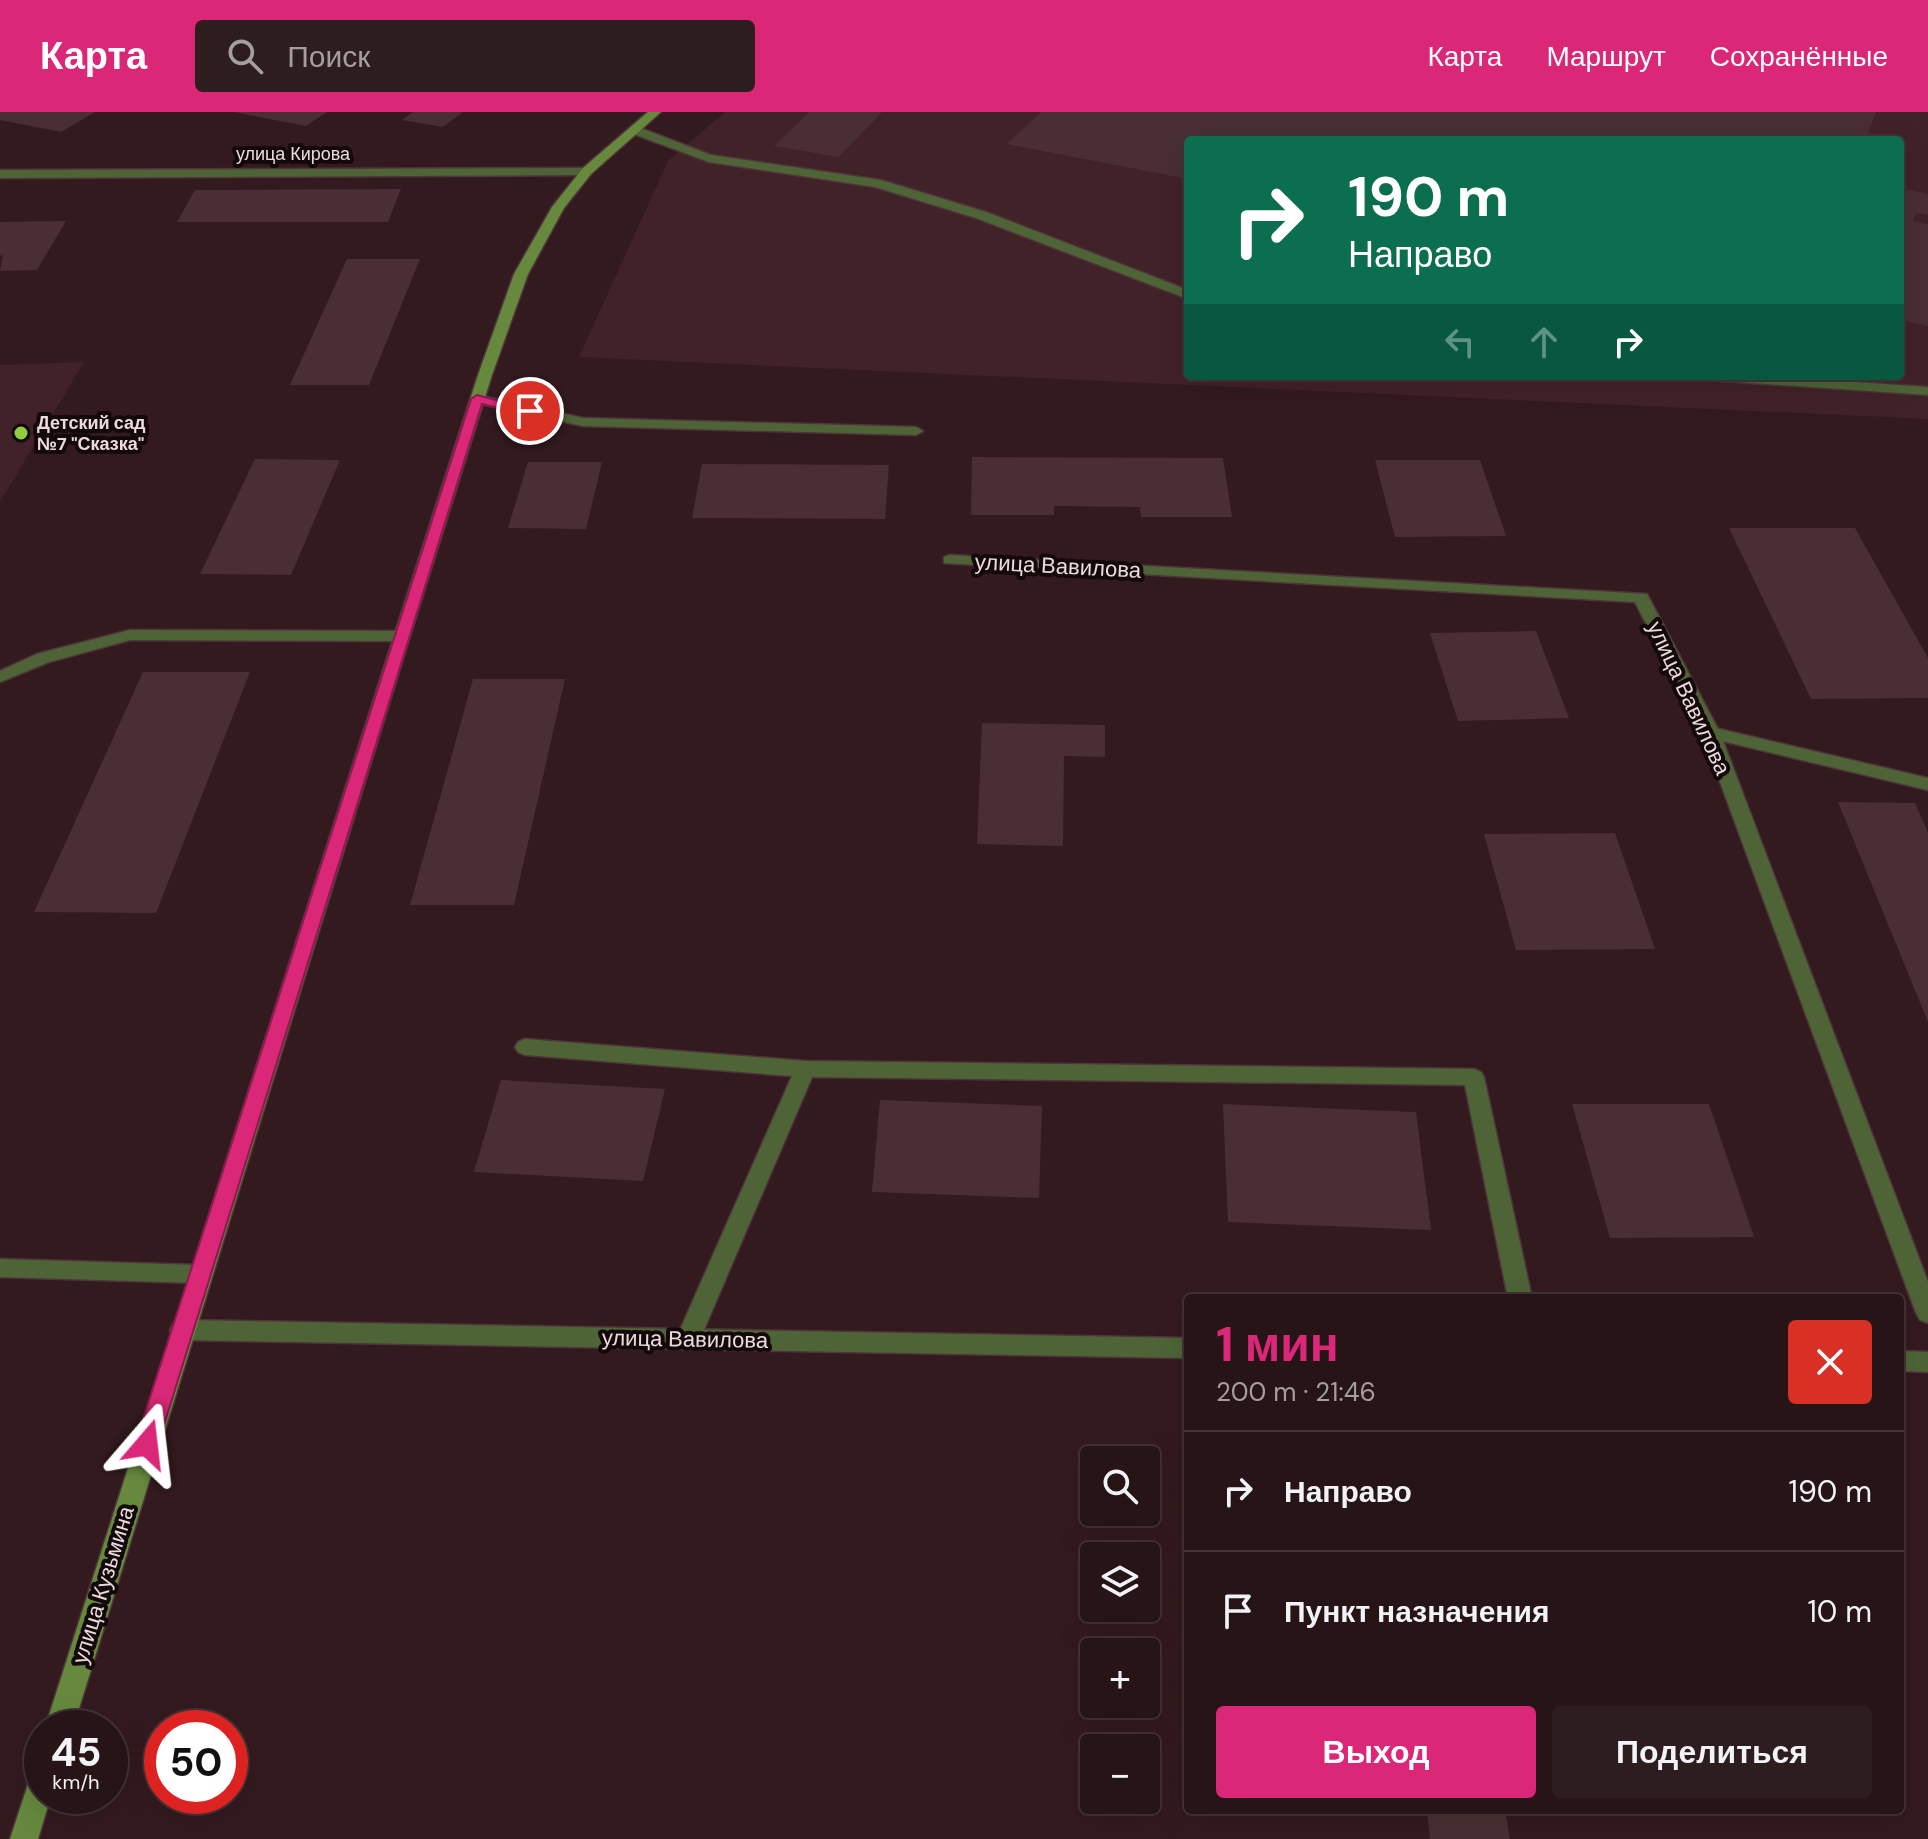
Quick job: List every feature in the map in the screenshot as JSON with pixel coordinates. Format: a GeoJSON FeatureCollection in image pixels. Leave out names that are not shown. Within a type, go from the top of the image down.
{"type":"FeatureCollection","features":[{"type":"Feature","properties":{"kind":"main road","name":"улица Кузьмина"},"geometry":{"type":"LineString","coordinates":[[65,1710],[199,1274],[477,399],[521,274],[558,207],[587,171],[655,112]]}},
{"type":"Feature","properties":{"kind":"main road"},"geometry":{"type":"LineString","coordinates":[[24,1839],[32,1814]]}},
{"type":"Feature","properties":{"kind":"street"},"geometry":{"type":"LineString","coordinates":[[635,130],[709,158],[877,183],[981,215],[1184,293]]}},
{"type":"Feature","properties":{"kind":"street","name":"улица Кирова"},"geometry":{"type":"LineString","coordinates":[[0,174],[587,171]]}},
{"type":"Feature","properties":{"kind":"street"},"geometry":{"type":"LineString","coordinates":[[1767,380],[1928,391]]}},
{"type":"Feature","properties":{"kind":"street"},"geometry":{"type":"LineString","coordinates":[[477,399],[583,422],[916,431]]}},
{"type":"Feature","properties":{"kind":"street","name":"улица Вавилова"},"geometry":{"type":"LineString","coordinates":[[950,560],[1641,597],[1711,733],[1928,1313]]}},
{"type":"Feature","properties":{"kind":"street"},"geometry":{"type":"LineString","coordinates":[[0,677],[43,658],[130,635],[402,636]]}},
{"type":"Feature","properties":{"kind":"street"},"geometry":{"type":"LineString","coordinates":[[1711,733],[1928,784]]}},
{"type":"Feature","properties":{"kind":"street"},"geometry":{"type":"LineString","coordinates":[[525,1047],[805,1069],[1474,1077],[1519,1294]]}},
{"type":"Feature","properties":{"kind":"street"},"geometry":{"type":"LineString","coordinates":[[688,1339],[805,1069]]}},
{"type":"Feature","properties":{"kind":"street"},"geometry":{"type":"LineString","coordinates":[[0,1268],[199,1274]]}},
{"type":"Feature","properties":{"kind":"street","name":"улица Вавилова"},"geometry":{"type":"LineString","coordinates":[[182,1330],[1184,1348]]}},
{"type":"Feature","properties":{"kind":"street"},"geometry":{"type":"LineString","coordinates":[[1904,1361],[1928,1362]]}},
{"type":"Feature","properties":{"kind":"shaded area"},"geometry":{"type":"Polygon","coordinates":[[[725,112],[1928,112],[1928,419],[579,357],[668,161],[725,112]]]}},
{"type":"Feature","properties":{"kind":"shaded area","name":"Детский сад №7 \"Сказка\""},"geometry":{"type":"Polygon","coordinates":[[[84,362],[0,502],[0,365],[84,362]]]}},
{"type":"Feature","properties":{"kind":"building"},"geometry":{"type":"Polygon","coordinates":[[[0,112],[95,112],[61,132],[0,120],[0,112]]]}},
{"type":"Feature","properties":{"kind":"building"},"geometry":{"type":"Polygon","coordinates":[[[234,112],[327,112],[306,126],[234,112]]]}},
{"type":"Feature","properties":{"kind":"building"},"geometry":{"type":"Polygon","coordinates":[[[413,112],[463,112],[443,127],[402,120],[413,112]]]}},
{"type":"Feature","properties":{"kind":"building"},"geometry":{"type":"Polygon","coordinates":[[[809,112],[882,112],[839,157],[774,146],[809,112]]]}},
{"type":"Feature","properties":{"kind":"building"},"geometry":{"type":"Polygon","coordinates":[[[1041,112],[1876,112],[1867,136],[1184,136],[1184,178],[1007,144],[1041,112]]]}},
{"type":"Feature","properties":{"kind":"building"},"geometry":{"type":"Polygon","coordinates":[[[401,189],[388,222],[177,222],[195,190],[401,189]]]}},
{"type":"Feature","properties":{"kind":"building"},"geometry":{"type":"Polygon","coordinates":[[[1904,189],[1928,194],[1928,215],[1916,213],[1913,221],[1928,224],[1928,326],[1904,321],[1904,189]]]}},
{"type":"Feature","properties":{"kind":"building"},"geometry":{"type":"Polygon","coordinates":[[[66,221],[37,270],[0,271],[3,255],[0,256],[0,222],[66,221]]]}},
{"type":"Feature","properties":{"kind":"building"},"geometry":{"type":"Polygon","coordinates":[[[347,259],[420,259],[369,385],[290,385],[347,259]]]}},
{"type":"Feature","properties":{"kind":"building"},"geometry":{"type":"Polygon","coordinates":[[[972,457],[1223,458],[1232,517],[1141,517],[1140,507],[1054,506],[1054,515],[971,515],[972,457]]]}},
{"type":"Feature","properties":{"kind":"building"},"geometry":{"type":"Polygon","coordinates":[[[255,459],[340,460],[291,575],[200,574],[255,459]]]}},
{"type":"Feature","properties":{"kind":"building"},"geometry":{"type":"Polygon","coordinates":[[[1375,460],[1480,460],[1506,536],[1395,537],[1375,460]]]}},
{"type":"Feature","properties":{"kind":"building"},"geometry":{"type":"Polygon","coordinates":[[[528,462],[602,462],[586,529],[508,528],[528,462]]]}},
{"type":"Feature","properties":{"kind":"building"},"geometry":{"type":"Polygon","coordinates":[[[702,464],[889,465],[885,519],[692,518],[702,464]]]}},
{"type":"Feature","properties":{"kind":"building"},"geometry":{"type":"Polygon","coordinates":[[[1729,528],[1855,528],[1928,658],[1928,698],[1811,699],[1729,528]]]}},
{"type":"Feature","properties":{"kind":"building"},"geometry":{"type":"Polygon","coordinates":[[[1536,631],[1569,718],[1458,721],[1430,633],[1536,631]]]}},
{"type":"Feature","properties":{"kind":"building"},"geometry":{"type":"Polygon","coordinates":[[[143,672],[250,672],[156,913],[34,912],[143,672]]]}},
{"type":"Feature","properties":{"kind":"building"},"geometry":{"type":"Polygon","coordinates":[[[473,679],[565,679],[514,905],[410,905],[473,679]]]}},
{"type":"Feature","properties":{"kind":"building"},"geometry":{"type":"Polygon","coordinates":[[[982,723],[1105,725],[1105,757],[1064,756],[1063,846],[977,844],[982,723]]]}},
{"type":"Feature","properties":{"kind":"building"},"geometry":{"type":"Polygon","coordinates":[[[1838,802],[1915,803],[1928,832],[1928,1022],[1838,802]]]}},
{"type":"Feature","properties":{"kind":"building"},"geometry":{"type":"Polygon","coordinates":[[[1615,833],[1655,949],[1516,950],[1484,834],[1615,833]]]}},
{"type":"Feature","properties":{"kind":"building"},"geometry":{"type":"Polygon","coordinates":[[[501,1080],[665,1089],[643,1181],[474,1172],[501,1080]]]}},
{"type":"Feature","properties":{"kind":"building"},"geometry":{"type":"Polygon","coordinates":[[[880,1100],[1042,1106],[1039,1198],[872,1192],[880,1100]]]}},
{"type":"Feature","properties":{"kind":"building"},"geometry":{"type":"Polygon","coordinates":[[[1223,1104],[1416,1112],[1431,1230],[1228,1222],[1223,1104]]]}},
{"type":"Feature","properties":{"kind":"building"},"geometry":{"type":"Polygon","coordinates":[[[1572,1104],[1709,1104],[1754,1237],[1610,1238],[1572,1104]]]}},
{"type":"Feature","properties":{"kind":"building"},"geometry":{"type":"Polygon","coordinates":[[[1427,1814],[1506,1814],[1510,1839],[1430,1839],[1427,1814]]]}},
{"type":"Feature","properties":{"kind":"place","name":"Детский сад №7 \"Сказка\""},"geometry":{"type":"Point","coordinates":[21,433]}},
{"type":"Feature","properties":{"kind":"route"},"geometry":{"type":"LineString","coordinates":[[147,1444],[477,399],[530,411]]}}]}
